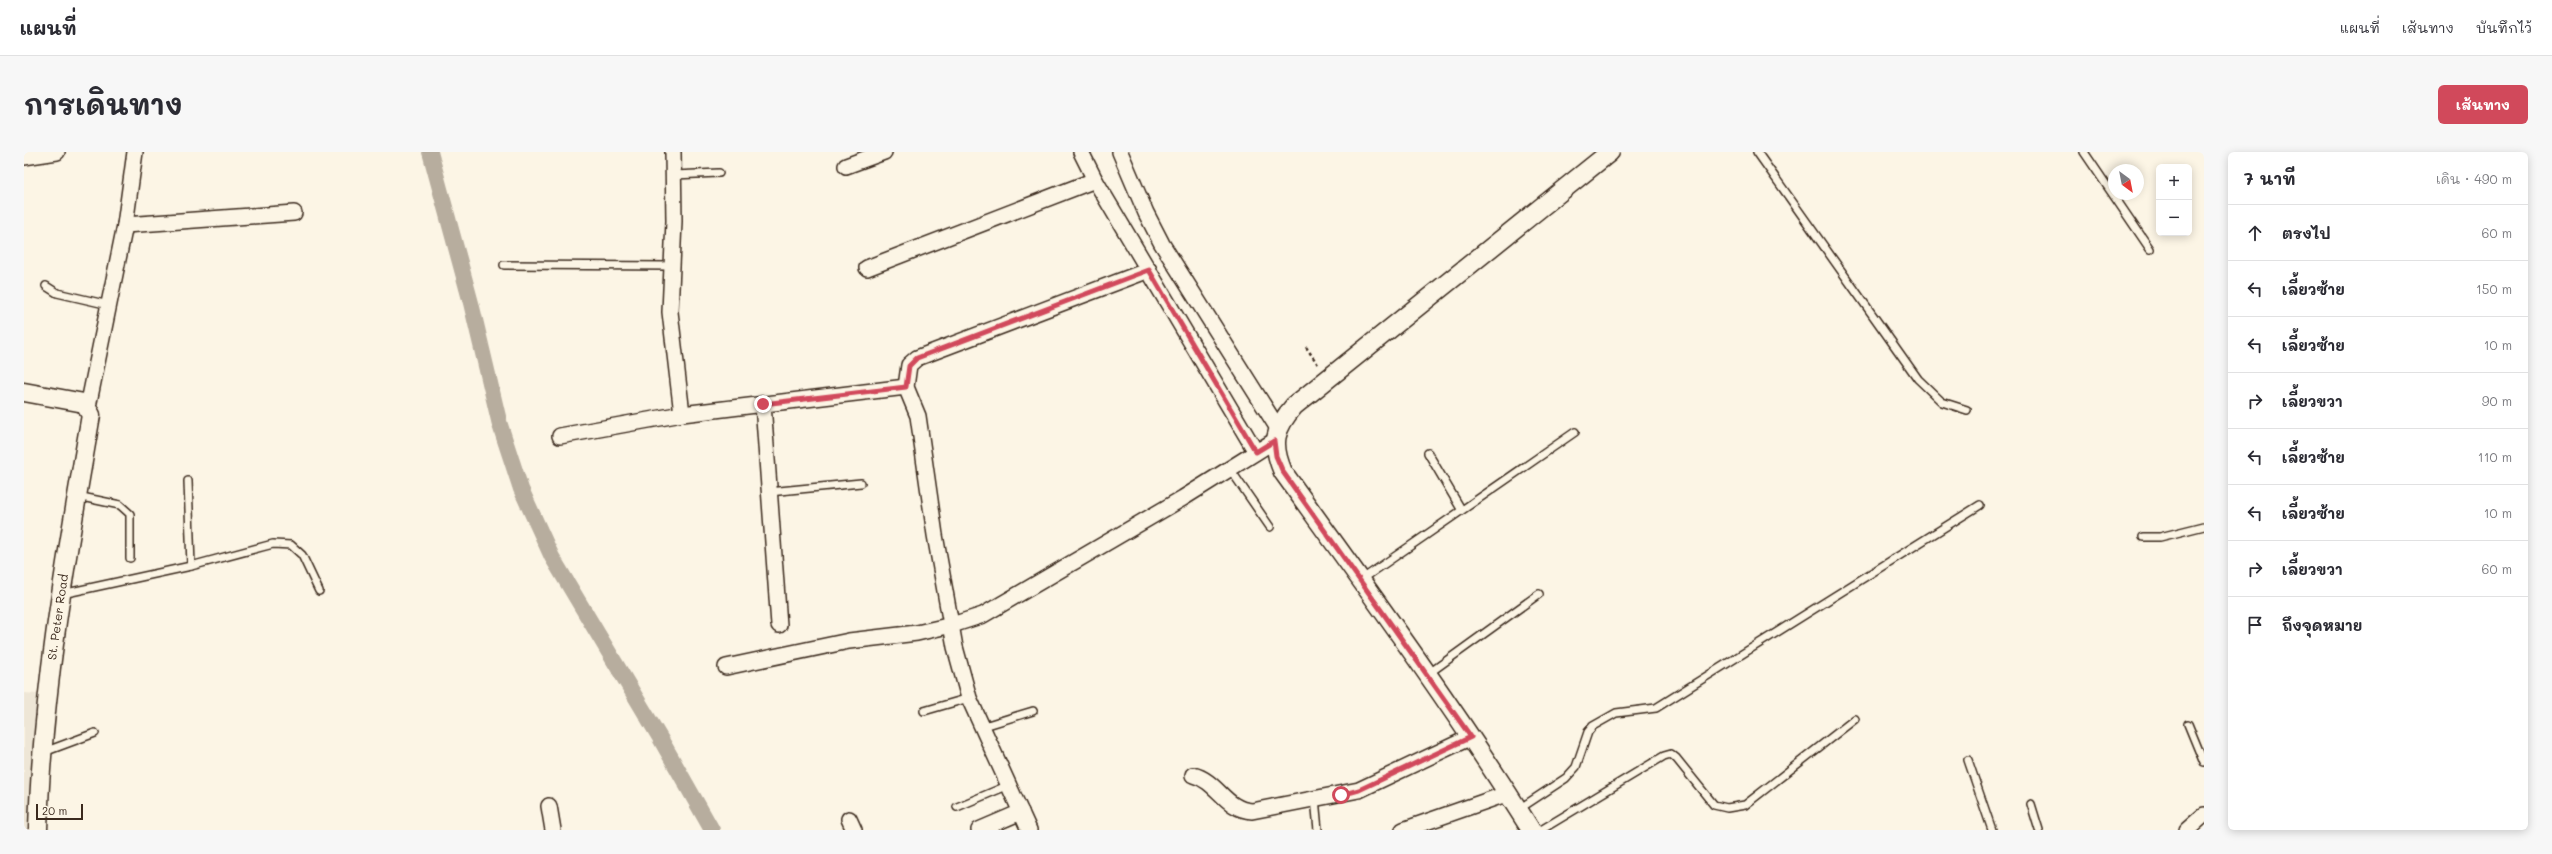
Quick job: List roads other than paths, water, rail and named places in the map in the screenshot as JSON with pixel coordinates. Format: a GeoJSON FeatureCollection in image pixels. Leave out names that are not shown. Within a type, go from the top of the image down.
{"type":"FeatureCollection","features":[{"type":"Feature","properties":{"kind":"street"},"geometry":{"type":"LineString","coordinates":[[24,157],[58,152]]}},
{"type":"Feature","properties":{"kind":"street"},"geometry":{"type":"LineString","coordinates":[[24,392],[79,402],[88,407],[125,225],[135,152]]}},
{"type":"Feature","properties":{"kind":"street"},"geometry":{"type":"LineString","coordinates":[[673,152],[674,175],[670,312],[682,414]]}},
{"type":"Feature","properties":{"kind":"street"},"geometry":{"type":"LineString","coordinates":[[846,166],[884,152]]}},
{"type":"Feature","properties":{"kind":"street"},"geometry":{"type":"LineString","coordinates":[[1081,152],[1095,180],[1256,452]]}},
{"type":"Feature","properties":{"kind":"street"},"geometry":{"type":"LineString","coordinates":[[1120,152],[1146,213],[1162,244],[1277,436]]}},
{"type":"Feature","properties":{"kind":"street"},"geometry":{"type":"LineString","coordinates":[[1531,830],[1509,793],[1428,674],[1283,472],[1276,456],[1277,436],[1285,416],[1294,406],[1610,152]]}},
{"type":"Feature","properties":{"kind":"street"},"geometry":{"type":"LineString","coordinates":[[868,268],[1095,180]]}},
{"type":"Feature","properties":{"kind":"street"},"geometry":{"type":"LineString","coordinates":[[125,225],[294,213]]}},
{"type":"Feature","properties":{"kind":"street"},"geometry":{"type":"LineString","coordinates":[[1030,830],[981,727],[969,698],[955,647],[935,535],[918,416],[906,387],[909,366],[917,358],[1149,270]]}},
{"type":"Feature","properties":{"kind":"street"},"geometry":{"type":"LineString","coordinates":[[560,436],[682,414],[906,387]]}},
{"type":"Feature","properties":{"kind":"street"},"geometry":{"type":"LineString","coordinates":[[763,404],[779,625]]}},
{"type":"Feature","properties":{"kind":"street","name":"St. Peter Road"},"geometry":{"type":"LineString","coordinates":[[38,830],[42,753],[60,595],[91,415],[88,407]]}},
{"type":"Feature","properties":{"kind":"street"},"geometry":{"type":"LineString","coordinates":[[726,667],[849,641],[917,632],[952,625],[983,615],[1030,589],[1230,469],[1277,436]]}},
{"type":"Feature","properties":{"kind":"street"},"geometry":{"type":"LineString","coordinates":[[1193,775],[1204,778],[1228,803],[1244,811],[1315,797],[1341,795],[1359,790],[1471,737]]}},
{"type":"Feature","properties":{"kind":"street"},"geometry":{"type":"LineString","coordinates":[[1403,830],[1509,793]]}},
{"type":"Feature","properties":{"kind":"street"},"geometry":{"type":"LineString","coordinates":[[549,806],[553,830]]}},
{"type":"Feature","properties":{"kind":"street"},"geometry":{"type":"LineString","coordinates":[[979,830],[1021,812]]}},
{"type":"Feature","properties":{"kind":"street"},"geometry":{"type":"LineString","coordinates":[[2188,830],[2204,815]]}},
{"type":"Feature","properties":{"kind":"lane"},"geometry":{"type":"LineString","coordinates":[[1757,152],[1918,379],[1942,402],[1967,410]]}},
{"type":"Feature","properties":{"kind":"lane"},"geometry":{"type":"LineString","coordinates":[[2084,152],[2150,249]]}},
{"type":"Feature","properties":{"kind":"lane"},"geometry":{"type":"LineString","coordinates":[[674,175],[719,173]]}},
{"type":"Feature","properties":{"kind":"lane"},"geometry":{"type":"LineString","coordinates":[[504,265],[672,266]]}},
{"type":"Feature","properties":{"kind":"lane"},"geometry":{"type":"LineString","coordinates":[[46,286],[57,293],[109,305]]}},
{"type":"Feature","properties":{"kind":"lane"},"geometry":{"type":"LineString","coordinates":[[1361,580],[1461,509],[1575,432]]}},
{"type":"Feature","properties":{"kind":"lane"},"geometry":{"type":"LineString","coordinates":[[1428,453],[1461,509]]}},
{"type":"Feature","properties":{"kind":"lane"},"geometry":{"type":"LineString","coordinates":[[1230,469],[1270,527]]}},
{"type":"Feature","properties":{"kind":"lane"},"geometry":{"type":"LineString","coordinates":[[188,481],[191,566]]}},
{"type":"Feature","properties":{"kind":"lane"},"geometry":{"type":"LineString","coordinates":[[769,492],[861,483]]}},
{"type":"Feature","properties":{"kind":"lane"},"geometry":{"type":"LineString","coordinates":[[77,496],[120,505],[126,508],[130,514],[130,558]]}},
{"type":"Feature","properties":{"kind":"lane"},"geometry":{"type":"LineString","coordinates":[[1518,809],[1566,778],[1576,766],[1588,732],[1593,726],[1616,713],[1656,708],[1980,505]]}},
{"type":"Feature","properties":{"kind":"lane"},"geometry":{"type":"LineString","coordinates":[[2143,538],[2160,537],[2204,526]]}},
{"type":"Feature","properties":{"kind":"lane"},"geometry":{"type":"LineString","coordinates":[[60,595],[191,566],[273,544],[291,545],[302,555],[319,591]]}},
{"type":"Feature","properties":{"kind":"lane"},"geometry":{"type":"LineString","coordinates":[[1428,674],[1539,594]]}},
{"type":"Feature","properties":{"kind":"lane"},"geometry":{"type":"LineString","coordinates":[[924,711],[969,698]]}},
{"type":"Feature","properties":{"kind":"lane"},"geometry":{"type":"LineString","coordinates":[[981,727],[1033,711]]}},
{"type":"Feature","properties":{"kind":"lane"},"geometry":{"type":"LineString","coordinates":[[1541,830],[1664,756],[1671,754],[1676,758],[1714,805],[1727,808],[1745,805],[1855,719]]}},
{"type":"Feature","properties":{"kind":"lane"},"geometry":{"type":"LineString","coordinates":[[2188,724],[2204,763]]}},
{"type":"Feature","properties":{"kind":"lane"},"geometry":{"type":"LineString","coordinates":[[42,753],[95,733]]}},
{"type":"Feature","properties":{"kind":"lane"},"geometry":{"type":"LineString","coordinates":[[1968,760],[1992,830]]}},
{"type":"Feature","properties":{"kind":"lane"},"geometry":{"type":"LineString","coordinates":[[957,807],[1009,785]]}},
{"type":"Feature","properties":{"kind":"lane"},"geometry":{"type":"LineString","coordinates":[[1315,797],[1318,830]]}},
{"type":"Feature","properties":{"kind":"lane"},"geometry":{"type":"LineString","coordinates":[[2031,804],[2039,830]]}},
{"type":"Feature","properties":{"kind":"waterway"},"geometry":{"type":"LineString","coordinates":[[430,152],[471,303],[500,425],[521,489],[552,557],[660,738],[712,830]]}}]}
